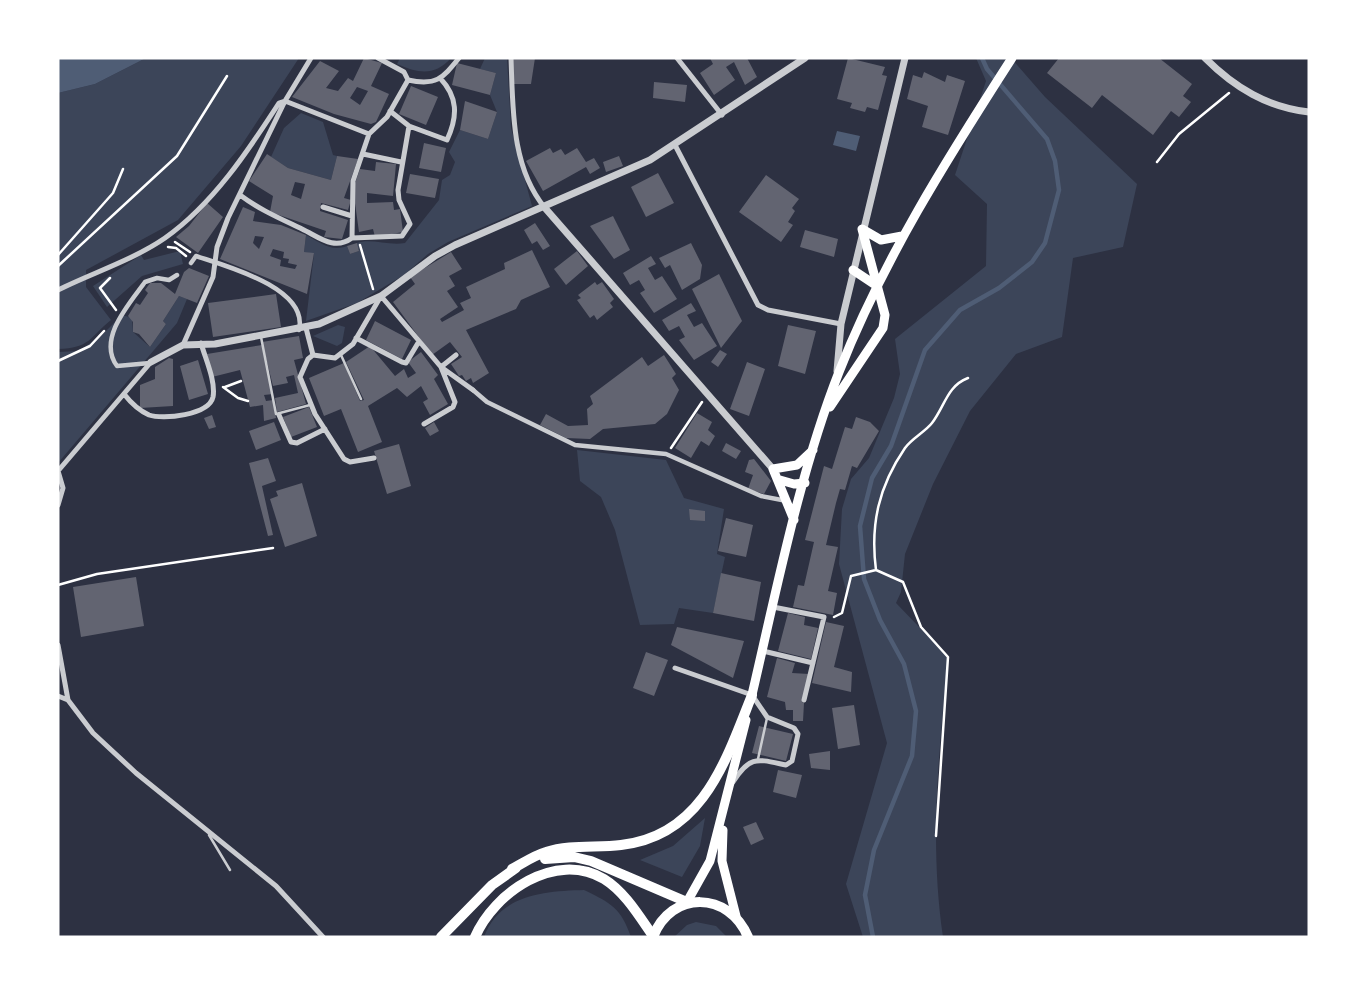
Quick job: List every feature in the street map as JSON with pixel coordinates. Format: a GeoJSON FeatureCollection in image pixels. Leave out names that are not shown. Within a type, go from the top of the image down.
{"type":"FeatureCollection","features":[{"type":"Feature","properties":{"kind":"highway"},"geometry":{"type":"LineString","coordinates":[[441,937],[512,869],[544,852],[565,848],[624,845],[654,836],[686,815],[708,796],[723,769],[752,695]]}},
{"type":"Feature","properties":{"kind":"highway"},"geometry":{"type":"LineString","coordinates":[[512,869],[551,857],[574,857],[591,861],[687,902],[718,904],[736,916],[748,937]]}},
{"type":"Feature","properties":{"kind":"highway"},"geometry":{"type":"LineString","coordinates":[[475,937],[489,911],[515,887],[533,878],[561,871],[585,871],[603,878],[619,890],[653,937],[665,916],[687,902]]}},
{"type":"Feature","properties":{"kind":"main road"},"geometry":{"type":"LineString","coordinates":[[687,902],[710,861],[724,818],[794,522],[837,375],[902,236],[1011,59]]}},
{"type":"Feature","properties":{"kind":"main road"},"geometry":{"type":"LineString","coordinates":[[862,229],[881,240],[902,236]]}},
{"type":"Feature","properties":{"kind":"main road"},"geometry":{"type":"LineString","coordinates":[[824,418],[883,328],[885,315],[862,229]]}},
{"type":"Feature","properties":{"kind":"main road"},"geometry":{"type":"LineString","coordinates":[[853,270],[877,286]]}},
{"type":"Feature","properties":{"kind":"main road"},"geometry":{"type":"LineString","coordinates":[[794,522],[780,480],[773,469],[797,465],[815,448]]}},
{"type":"Feature","properties":{"kind":"main road"},"geometry":{"type":"LineString","coordinates":[[780,480],[794,484],[805,483]]}},
{"type":"Feature","properties":{"kind":"main road"},"geometry":{"type":"LineString","coordinates":[[724,818],[722,861],[736,916]]}},
{"type":"Feature","properties":{"kind":"street"},"geometry":{"type":"LineString","coordinates":[[183,345],[213,277],[214,262],[240,195],[285,101],[311,58]]}},
{"type":"Feature","properties":{"kind":"street"},"geometry":{"type":"LineString","coordinates":[[378,58],[404,72],[408,80]]}},
{"type":"Feature","properties":{"kind":"street"},"geometry":{"type":"LineString","coordinates":[[408,80],[427,84],[440,78],[459,58]]}},
{"type":"Feature","properties":{"kind":"street"},"geometry":{"type":"LineString","coordinates":[[511,58],[517,140],[529,184],[545,208],[773,469]]}},
{"type":"Feature","properties":{"kind":"street"},"geometry":{"type":"LineString","coordinates":[[677,58],[722,115]]}},
{"type":"Feature","properties":{"kind":"street"},"geometry":{"type":"LineString","coordinates":[[177,275],[169,281],[157,278],[145,282],[119,320],[112,347],[112,359],[117,366],[151,362],[183,345],[302,330],[378,296],[435,256],[650,160],[805,58]]}},
{"type":"Feature","properties":{"kind":"street"},"geometry":{"type":"LineString","coordinates":[[837,375],[842,324],[853,270],[905,58]]}},
{"type":"Feature","properties":{"kind":"street"},"geometry":{"type":"LineString","coordinates":[[1205,58],[1258,100],[1288,110],[1309,112]]}},
{"type":"Feature","properties":{"kind":"street"},"geometry":{"type":"LineString","coordinates":[[390,111],[410,126],[447,139],[456,108],[447,86],[440,78]]}},
{"type":"Feature","properties":{"kind":"street"},"geometry":{"type":"LineString","coordinates":[[355,238],[351,189],[369,134],[390,111],[408,80]]}},
{"type":"Feature","properties":{"kind":"street"},"geometry":{"type":"LineString","coordinates":[[58,289],[166,236],[189,219],[229,174],[279,103],[285,101],[369,134]]}},
{"type":"Feature","properties":{"kind":"street"},"geometry":{"type":"LineString","coordinates":[[240,195],[270,216],[327,243],[355,238],[393,238],[408,232],[410,224],[399,200],[401,162],[410,126]]}},
{"type":"Feature","properties":{"kind":"street"},"geometry":{"type":"LineString","coordinates":[[675,145],[758,305],[768,310],[842,324]]}},
{"type":"Feature","properties":{"kind":"street"},"geometry":{"type":"LineString","coordinates":[[363,154],[401,162]]}},
{"type":"Feature","properties":{"kind":"street"},"geometry":{"type":"LineString","coordinates":[[323,207],[352,216]]}},
{"type":"Feature","properties":{"kind":"street"},"geometry":{"type":"LineString","coordinates":[[191,263],[196,256],[288,295],[300,315],[302,330],[313,355]]}},
{"type":"Feature","properties":{"kind":"street"},"geometry":{"type":"LineString","coordinates":[[374,458],[350,462],[344,459],[310,405],[300,377],[308,359],[313,355],[335,358],[341,355],[356,338],[378,296]]}},
{"type":"Feature","properties":{"kind":"street"},"geometry":{"type":"LineString","coordinates":[[378,296],[441,367],[487,402],[575,445],[666,454],[761,496],[788,501]]}},
{"type":"Feature","properties":{"kind":"street"},"geometry":{"type":"LineString","coordinates":[[356,338],[406,363],[418,343]]}},
{"type":"Feature","properties":{"kind":"street"},"geometry":{"type":"LineString","coordinates":[[124,394],[136,408],[151,416],[172,415],[207,406],[213,399],[213,386],[201,343]]}},
{"type":"Feature","properties":{"kind":"street"},"geometry":{"type":"LineString","coordinates":[[441,367],[456,355]]}},
{"type":"Feature","properties":{"kind":"street"},"geometry":{"type":"LineString","coordinates":[[58,505],[63,488],[58,471],[151,362]]}},
{"type":"Feature","properties":{"kind":"street"},"geometry":{"type":"LineString","coordinates":[[424,424],[453,407],[455,402],[441,367]]}},
{"type":"Feature","properties":{"kind":"street"},"geometry":{"type":"LineString","coordinates":[[279,415],[291,442],[296,443],[325,429]]}},
{"type":"Feature","properties":{"kind":"street"},"geometry":{"type":"LineString","coordinates":[[773,607],[824,617],[804,700]]}},
{"type":"Feature","properties":{"kind":"street"},"geometry":{"type":"LineString","coordinates":[[58,645],[68,700],[93,733],[136,773],[276,887],[323,937]]}},
{"type":"Feature","properties":{"kind":"street"},"geometry":{"type":"LineString","coordinates":[[763,650],[813,663]]}},
{"type":"Feature","properties":{"kind":"street"},"geometry":{"type":"LineString","coordinates":[[675,668],[752,695],[767,717],[794,728],[799,734],[792,761],[786,765],[758,759],[743,767],[730,787]]}},
{"type":"Feature","properties":{"kind":"street"},"geometry":{"type":"LineString","coordinates":[[58,696],[68,700]]}},
{"type":"Feature","properties":{"kind":"lane"},"geometry":{"type":"LineString","coordinates":[[261,337],[275,412],[279,415],[310,405]]}},
{"type":"Feature","properties":{"kind":"lane"},"geometry":{"type":"LineString","coordinates":[[341,355],[361,399]]}},
{"type":"Feature","properties":{"kind":"lane"},"geometry":{"type":"LineString","coordinates":[[758,759],[767,717]]}},
{"type":"Feature","properties":{"kind":"lane"},"geometry":{"type":"LineString","coordinates":[[206,829],[230,870]]}},
{"type":"Feature","properties":{"kind":"path"},"geometry":{"type":"LineString","coordinates":[[58,266],[177,156],[228,76]]}},
{"type":"Feature","properties":{"kind":"path"},"geometry":{"type":"LineString","coordinates":[[1157,162],[1179,134],[1222,102],[1236,85]]}},
{"type":"Feature","properties":{"kind":"path"},"geometry":{"type":"LineString","coordinates":[[58,254],[113,193],[123,169]]}},
{"type":"Feature","properties":{"kind":"path"},"geometry":{"type":"LineString","coordinates":[[166,236],[196,256]]}},
{"type":"Feature","properties":{"kind":"path"},"geometry":{"type":"LineString","coordinates":[[355,238],[378,296]]}},
{"type":"Feature","properties":{"kind":"path"},"geometry":{"type":"LineString","coordinates":[[162,248],[171,246],[189,258],[196,256]]}},
{"type":"Feature","properties":{"kind":"path"},"geometry":{"type":"LineString","coordinates":[[110,304],[100,285],[112,276]]}},
{"type":"Feature","properties":{"kind":"path"},"geometry":{"type":"LineString","coordinates":[[58,362],[90,346],[119,320]]}},
{"type":"Feature","properties":{"kind":"path"},"geometry":{"type":"LineString","coordinates":[[876,569],[873,524],[878,498],[907,446],[934,420],[956,383],[968,378]]}},
{"type":"Feature","properties":{"kind":"path"},"geometry":{"type":"LineString","coordinates":[[213,386],[226,387],[241,381]]}},
{"type":"Feature","properties":{"kind":"path"},"geometry":{"type":"LineString","coordinates":[[226,387],[238,398],[248,401]]}},
{"type":"Feature","properties":{"kind":"path"},"geometry":{"type":"LineString","coordinates":[[666,454],[708,393]]}},
{"type":"Feature","properties":{"kind":"path"},"geometry":{"type":"LineString","coordinates":[[58,585],[97,574],[273,548]]}},
{"type":"Feature","properties":{"kind":"path"},"geometry":{"type":"LineString","coordinates":[[824,617],[837,617],[842,613],[851,576],[876,569],[903,582],[920,627],[948,657],[936,836]]}},
{"type":"Feature","properties":{"kind":"shaded area"},"geometry":{"type":"Polygon","coordinates":[[[58,58],[146,58],[95,84],[58,93],[58,58]]]}},
{"type":"Feature","properties":{"kind":"shaded area"},"geometry":{"type":"Polygon","coordinates":[[[146,58],[299,58],[241,146],[178,220],[86,270],[86,287],[111,320],[83,344],[58,349],[58,93],[95,84],[146,58]]]}},
{"type":"Feature","properties":{"kind":"shaded area"},"geometry":{"type":"Polygon","coordinates":[[[400,58],[451,58],[438,68],[426,72],[397,64],[400,58]]]}},
{"type":"Feature","properties":{"kind":"shaded area"},"geometry":{"type":"Polygon","coordinates":[[[485,58],[507,58],[511,128],[532,206],[448,242],[428,254],[404,275],[357,303],[306,321],[314,254],[304,252],[306,235],[331,247],[347,246],[350,254],[359,251],[357,243],[362,242],[405,243],[439,200],[442,180],[450,175],[455,162],[449,152],[460,130],[488,139],[497,112],[490,95],[496,73],[480,69],[485,58]]]}},
{"type":"Feature","properties":{"kind":"shaded area"},"geometry":{"type":"Polygon","coordinates":[[[976,58],[1011,58],[1045,97],[1137,184],[1123,247],[1073,258],[1062,337],[1016,354],[970,411],[933,484],[905,554],[901,592],[896,603],[948,657],[936,831],[943,937],[863,937],[846,884],[887,743],[839,564],[842,509],[851,479],[869,458],[894,398],[900,374],[895,339],[986,266],[987,204],[955,175],[986,81],[976,58]]]}},
{"type":"Feature","properties":{"kind":"shaded area"},"geometry":{"type":"Polygon","coordinates":[[[301,113],[323,122],[333,155],[337,156],[331,180],[288,168],[271,157],[284,128],[301,113]]]}},
{"type":"Feature","properties":{"kind":"shaded area"},"geometry":{"type":"Polygon","coordinates":[[[837,131],[860,136],[856,151],[833,145],[837,131]]]}},
{"type":"Feature","properties":{"kind":"shaded area"},"geometry":{"type":"Polygon","coordinates":[[[180,251],[183,264],[142,276],[107,307],[93,286],[141,255],[144,260],[180,251]]]}},
{"type":"Feature","properties":{"kind":"shaded area"},"geometry":{"type":"Polygon","coordinates":[[[179,296],[187,299],[177,323],[58,463],[58,352],[78,351],[100,337],[122,315],[132,318],[133,332],[150,347],[166,324],[163,321],[179,296]]]}},
{"type":"Feature","properties":{"kind":"shaded area"},"geometry":{"type":"Polygon","coordinates":[[[338,325],[345,327],[342,343],[337,346],[313,336],[338,325]]]}},
{"type":"Feature","properties":{"kind":"shaded area"},"geometry":{"type":"Polygon","coordinates":[[[577,450],[666,460],[684,498],[724,509],[717,554],[725,557],[713,613],[679,608],[674,624],[640,625],[615,530],[601,497],[580,481],[577,450]]]}},
{"type":"Feature","properties":{"kind":"shaded area"},"geometry":{"type":"Polygon","coordinates":[[[705,818],[700,846],[682,877],[640,860],[673,846],[705,818]]]}},
{"type":"Feature","properties":{"kind":"shaded area"},"geometry":{"type":"Polygon","coordinates":[[[584,890],[619,913],[631,937],[484,937],[500,912],[512,904],[539,894],[584,890]]]}},
{"type":"Feature","properties":{"kind":"shaded area"},"geometry":{"type":"Polygon","coordinates":[[[696,922],[716,926],[727,937],[674,937],[687,925],[696,922]]]}},
{"type":"Feature","properties":{"kind":"building"},"geometry":{"type":"Polygon","coordinates":[[[364,58],[382,63],[371,86],[389,94],[376,122],[371,124],[334,114],[292,97],[320,61],[339,71],[326,88],[338,91],[348,78],[353,81],[364,58]],[[357,87],[350,98],[360,105],[368,91],[357,87]]]}},
{"type":"Feature","properties":{"kind":"building"},"geometry":{"type":"Polygon","coordinates":[[[513,58],[535,58],[531,84],[514,84],[513,58]]]}},
{"type":"Feature","properties":{"kind":"building"},"geometry":{"type":"Polygon","coordinates":[[[710,58],[747,58],[757,77],[745,85],[734,62],[726,67],[735,80],[714,95],[700,73],[713,64],[710,58]]]}},
{"type":"Feature","properties":{"kind":"building"},"geometry":{"type":"Polygon","coordinates":[[[848,58],[885,67],[882,75],[887,76],[878,110],[867,107],[865,112],[850,108],[852,103],[837,99],[848,58]]]}},
{"type":"Feature","properties":{"kind":"building"},"geometry":{"type":"Polygon","coordinates":[[[1059,58],[1159,58],[1192,84],[1183,96],[1191,102],[1179,117],[1171,111],[1153,135],[1102,95],[1092,108],[1047,73],[1059,58]]]}},
{"type":"Feature","properties":{"kind":"building"},"geometry":{"type":"Polygon","coordinates":[[[457,63],[496,73],[490,95],[452,85],[457,63]]]}},
{"type":"Feature","properties":{"kind":"building"},"geometry":{"type":"Polygon","coordinates":[[[924,72],[945,82],[947,75],[965,81],[948,135],[922,127],[928,106],[907,99],[913,75],[922,78],[924,72]]]}},
{"type":"Feature","properties":{"kind":"building"},"geometry":{"type":"Polygon","coordinates":[[[654,82],[687,85],[685,102],[653,98],[654,82]]]}},
{"type":"Feature","properties":{"kind":"building"},"geometry":{"type":"Polygon","coordinates":[[[411,86],[438,97],[426,125],[399,114],[411,86]]]}},
{"type":"Feature","properties":{"kind":"building"},"geometry":{"type":"Polygon","coordinates":[[[465,101],[497,112],[488,139],[460,130],[465,101]]]}},
{"type":"Feature","properties":{"kind":"building"},"geometry":{"type":"Polygon","coordinates":[[[424,143],[446,148],[441,172],[419,168],[424,143]]]}},
{"type":"Feature","properties":{"kind":"building"},"geometry":{"type":"Polygon","coordinates":[[[550,148],[553,153],[561,149],[565,155],[577,148],[586,162],[594,158],[600,168],[590,174],[586,167],[543,191],[526,161],[550,148]]]}},
{"type":"Feature","properties":{"kind":"building"},"geometry":{"type":"Polygon","coordinates":[[[267,154],[288,168],[331,180],[337,156],[358,159],[344,198],[351,200],[348,210],[321,203],[320,211],[348,220],[342,239],[324,237],[326,231],[270,212],[273,196],[249,181],[267,154]],[[295,182],[291,195],[301,199],[305,184],[295,182]]]}},
{"type":"Feature","properties":{"kind":"building"},"geometry":{"type":"Polygon","coordinates":[[[619,156],[623,166],[606,172],[603,162],[619,156]]]}},
{"type":"Feature","properties":{"kind":"building"},"geometry":{"type":"Polygon","coordinates":[[[376,162],[396,164],[393,196],[367,193],[367,203],[393,202],[394,210],[400,209],[403,232],[375,237],[373,229],[359,232],[353,189],[360,169],[375,171],[376,162]]]}},
{"type":"Feature","properties":{"kind":"building"},"geometry":{"type":"Polygon","coordinates":[[[658,173],[674,203],[646,217],[631,187],[658,173]]]}},
{"type":"Feature","properties":{"kind":"building"},"geometry":{"type":"Polygon","coordinates":[[[410,174],[439,179],[435,198],[406,193],[410,174]]]}},
{"type":"Feature","properties":{"kind":"building"},"geometry":{"type":"Polygon","coordinates":[[[766,175],[799,199],[792,208],[795,211],[788,222],[793,225],[781,242],[739,212],[766,175]]]}},
{"type":"Feature","properties":{"kind":"building"},"geometry":{"type":"Polygon","coordinates":[[[207,203],[223,217],[198,253],[176,237],[189,226],[207,203]]]}},
{"type":"Feature","properties":{"kind":"building"},"geometry":{"type":"Polygon","coordinates":[[[243,207],[255,212],[253,221],[281,225],[306,235],[304,252],[314,253],[307,294],[220,259],[243,207]],[[255,236],[253,243],[259,249],[264,237],[255,236]],[[273,249],[270,256],[281,260],[280,266],[295,269],[297,265],[288,263],[289,259],[283,258],[284,252],[273,249]]]}},
{"type":"Feature","properties":{"kind":"building"},"geometry":{"type":"Polygon","coordinates":[[[613,216],[630,250],[614,259],[590,226],[613,216]]]}},
{"type":"Feature","properties":{"kind":"building"},"geometry":{"type":"Polygon","coordinates":[[[535,223],[550,246],[543,250],[537,241],[532,244],[524,230],[535,223]]]}},
{"type":"Feature","properties":{"kind":"building"},"geometry":{"type":"Polygon","coordinates":[[[805,230],[838,239],[834,257],[800,247],[805,230]]]}},
{"type":"Feature","properties":{"kind":"building"},"geometry":{"type":"Polygon","coordinates":[[[357,243],[359,251],[350,254],[347,246],[357,243]]]}},
{"type":"Feature","properties":{"kind":"building"},"geometry":{"type":"Polygon","coordinates":[[[691,243],[702,265],[700,279],[682,290],[670,265],[665,268],[659,258],[691,243]]]}},
{"type":"Feature","properties":{"kind":"building"},"geometry":{"type":"Polygon","coordinates":[[[532,250],[550,287],[521,300],[516,309],[466,330],[489,373],[473,383],[471,378],[466,381],[462,375],[459,376],[451,364],[462,357],[450,342],[432,355],[393,302],[415,284],[410,277],[451,252],[462,269],[449,276],[455,286],[447,291],[458,307],[440,319],[442,322],[464,310],[460,303],[471,298],[466,287],[505,269],[504,263],[532,250]]]}},
{"type":"Feature","properties":{"kind":"building"},"geometry":{"type":"Polygon","coordinates":[[[577,251],[588,266],[566,285],[554,269],[577,251]]]}},
{"type":"Feature","properties":{"kind":"building"},"geometry":{"type":"Polygon","coordinates":[[[651,256],[656,264],[648,268],[655,280],[662,276],[677,299],[654,313],[640,293],[645,290],[639,280],[630,285],[623,273],[651,256]]]}},
{"type":"Feature","properties":{"kind":"building"},"geometry":{"type":"Polygon","coordinates":[[[189,268],[209,276],[197,303],[179,296],[163,321],[166,324],[150,347],[139,334],[133,332],[133,322],[128,316],[136,303],[140,305],[148,293],[145,290],[150,283],[161,283],[175,294],[184,272],[189,268]]]}},
{"type":"Feature","properties":{"kind":"building"},"geometry":{"type":"Polygon","coordinates":[[[719,274],[742,321],[721,348],[692,289],[719,274]]]}},
{"type":"Feature","properties":{"kind":"building"},"geometry":{"type":"Polygon","coordinates":[[[595,282],[597,285],[602,282],[614,299],[610,303],[613,307],[597,320],[594,315],[590,318],[577,300],[581,298],[578,295],[595,282]]]}},
{"type":"Feature","properties":{"kind":"building"},"geometry":{"type":"Polygon","coordinates":[[[276,294],[281,327],[213,337],[208,303],[276,294]]]}},
{"type":"Feature","properties":{"kind":"building"},"geometry":{"type":"Polygon","coordinates":[[[691,303],[696,311],[687,315],[694,327],[702,323],[717,346],[694,360],[679,340],[685,337],[679,326],[669,331],[662,320],[691,303]]]}},
{"type":"Feature","properties":{"kind":"building"},"geometry":{"type":"Polygon","coordinates":[[[375,321],[411,340],[402,359],[366,340],[375,321]]]}},
{"type":"Feature","properties":{"kind":"building"},"geometry":{"type":"Polygon","coordinates":[[[788,325],[816,331],[805,374],[778,366],[788,325]]]}},
{"type":"Feature","properties":{"kind":"building"},"geometry":{"type":"Polygon","coordinates":[[[299,336],[303,358],[294,360],[306,404],[277,412],[275,398],[298,393],[294,375],[286,377],[288,383],[273,386],[262,342],[299,336]]]}},
{"type":"Feature","properties":{"kind":"building"},"geometry":{"type":"Polygon","coordinates":[[[262,345],[273,394],[264,395],[266,401],[273,400],[276,418],[264,421],[263,405],[250,407],[240,370],[212,377],[207,354],[262,345]]]}},
{"type":"Feature","properties":{"kind":"building"},"geometry":{"type":"Polygon","coordinates":[[[370,346],[395,376],[404,369],[408,378],[416,373],[408,362],[421,352],[438,375],[434,379],[448,404],[430,415],[423,402],[428,399],[421,386],[407,397],[397,388],[368,406],[382,442],[358,452],[341,409],[324,416],[309,378],[344,363],[360,401],[364,400],[346,362],[370,346]]]}},
{"type":"Feature","properties":{"kind":"building"},"geometry":{"type":"Polygon","coordinates":[[[720,350],[727,354],[718,367],[711,362],[720,350]]]}},
{"type":"Feature","properties":{"kind":"building"},"geometry":{"type":"Polygon","coordinates":[[[664,355],[676,374],[672,378],[679,390],[667,414],[655,424],[603,429],[590,439],[566,438],[540,425],[546,414],[568,426],[588,425],[587,409],[593,404],[590,396],[642,357],[648,366],[664,355]]]}},
{"type":"Feature","properties":{"kind":"building"},"geometry":{"type":"Polygon","coordinates":[[[169,358],[173,359],[173,406],[140,408],[140,385],[155,379],[155,367],[169,358]]]}},
{"type":"Feature","properties":{"kind":"building"},"geometry":{"type":"Polygon","coordinates":[[[198,360],[208,394],[189,400],[180,366],[198,360]]]}},
{"type":"Feature","properties":{"kind":"building"},"geometry":{"type":"Polygon","coordinates":[[[747,362],[765,369],[749,416],[730,409],[747,362]]]}},
{"type":"Feature","properties":{"kind":"building"},"geometry":{"type":"Polygon","coordinates":[[[309,407],[317,427],[291,437],[283,417],[309,407]]]}},
{"type":"Feature","properties":{"kind":"building"},"geometry":{"type":"Polygon","coordinates":[[[697,413],[712,422],[708,430],[715,436],[709,446],[701,441],[691,458],[675,448],[697,413]]]}},
{"type":"Feature","properties":{"kind":"building"},"geometry":{"type":"Polygon","coordinates":[[[212,415],[216,427],[209,429],[204,418],[212,415]]]}},
{"type":"Feature","properties":{"kind":"building"},"geometry":{"type":"Polygon","coordinates":[[[856,417],[870,422],[879,431],[857,468],[852,466],[845,490],[840,489],[836,503],[826,545],[838,547],[828,591],[837,593],[833,615],[793,607],[798,585],[804,586],[814,542],[805,540],[824,466],[832,469],[845,427],[852,429],[856,417]]]}},
{"type":"Feature","properties":{"kind":"building"},"geometry":{"type":"Polygon","coordinates":[[[274,422],[281,440],[256,450],[249,431],[274,422]]]}},
{"type":"Feature","properties":{"kind":"building"},"geometry":{"type":"Polygon","coordinates":[[[434,422],[439,431],[430,436],[425,428],[434,422]]]}},
{"type":"Feature","properties":{"kind":"building"},"geometry":{"type":"Polygon","coordinates":[[[726,443],[741,451],[736,459],[722,451],[726,443]]]}},
{"type":"Feature","properties":{"kind":"building"},"geometry":{"type":"Polygon","coordinates":[[[399,444],[411,486],[387,494],[374,451],[399,444]]]}},
{"type":"Feature","properties":{"kind":"building"},"geometry":{"type":"Polygon","coordinates":[[[268,458],[276,481],[262,486],[273,535],[268,536],[249,463],[268,458]]]}},
{"type":"Feature","properties":{"kind":"building"},"geometry":{"type":"Polygon","coordinates":[[[754,459],[771,481],[764,494],[748,489],[753,475],[745,472],[749,460],[754,459]]]}},
{"type":"Feature","properties":{"kind":"building"},"geometry":{"type":"Polygon","coordinates":[[[302,483],[317,536],[285,547],[270,499],[278,496],[276,491],[302,483]]]}},
{"type":"Feature","properties":{"kind":"building"},"geometry":{"type":"Polygon","coordinates":[[[689,509],[705,511],[705,521],[690,520],[689,509]]]}},
{"type":"Feature","properties":{"kind":"building"},"geometry":{"type":"Polygon","coordinates":[[[726,518],[753,525],[746,557],[718,551],[726,518]]]}},
{"type":"Feature","properties":{"kind":"building"},"geometry":{"type":"Polygon","coordinates":[[[721,573],[761,582],[754,621],[713,613],[721,573]]]}},
{"type":"Feature","properties":{"kind":"building"},"geometry":{"type":"Polygon","coordinates":[[[136,577],[144,626],[81,637],[73,587],[136,577]]]}},
{"type":"Feature","properties":{"kind":"building"},"geometry":{"type":"Polygon","coordinates":[[[788,613],[805,617],[804,625],[818,628],[811,659],[778,651],[788,613]]]}},
{"type":"Feature","properties":{"kind":"building"},"geometry":{"type":"Polygon","coordinates":[[[826,622],[844,626],[834,667],[852,672],[851,692],[812,683],[826,622]]]}},
{"type":"Feature","properties":{"kind":"building"},"geometry":{"type":"Polygon","coordinates":[[[677,627],[744,641],[733,678],[671,645],[677,627]]]}},
{"type":"Feature","properties":{"kind":"building"},"geometry":{"type":"Polygon","coordinates":[[[646,652],[668,660],[654,696],[633,688],[646,652]]]}},
{"type":"Feature","properties":{"kind":"building"},"geometry":{"type":"Polygon","coordinates":[[[777,658],[795,663],[792,673],[809,674],[802,702],[803,721],[793,721],[793,710],[786,710],[785,702],[767,697],[777,658]]]}},
{"type":"Feature","properties":{"kind":"building"},"geometry":{"type":"Polygon","coordinates":[[[854,705],[860,745],[838,749],[832,708],[854,705]]]}},
{"type":"Feature","properties":{"kind":"building"},"geometry":{"type":"Polygon","coordinates":[[[759,726],[793,734],[786,761],[752,753],[759,726]]]}},
{"type":"Feature","properties":{"kind":"building"},"geometry":{"type":"Polygon","coordinates":[[[830,751],[830,770],[811,768],[809,754],[830,751]]]}},
{"type":"Feature","properties":{"kind":"building"},"geometry":{"type":"Polygon","coordinates":[[[778,770],[802,775],[796,798],[773,792],[778,770]]]}},
{"type":"Feature","properties":{"kind":"building"},"geometry":{"type":"Polygon","coordinates":[[[756,822],[764,839],[751,845],[743,827],[756,822]]]}},
{"type":"Feature","properties":{"kind":"waterway"},"geometry":{"type":"LineString","coordinates":[[873,937],[865,895],[874,850],[912,756],[916,711],[904,664],[880,620],[864,579],[860,526],[872,478],[891,446],[925,350],[960,310],[999,288],[1032,262],[1045,243],[1059,190],[1055,161],[1047,139],[987,69],[982,58]]}}]}
